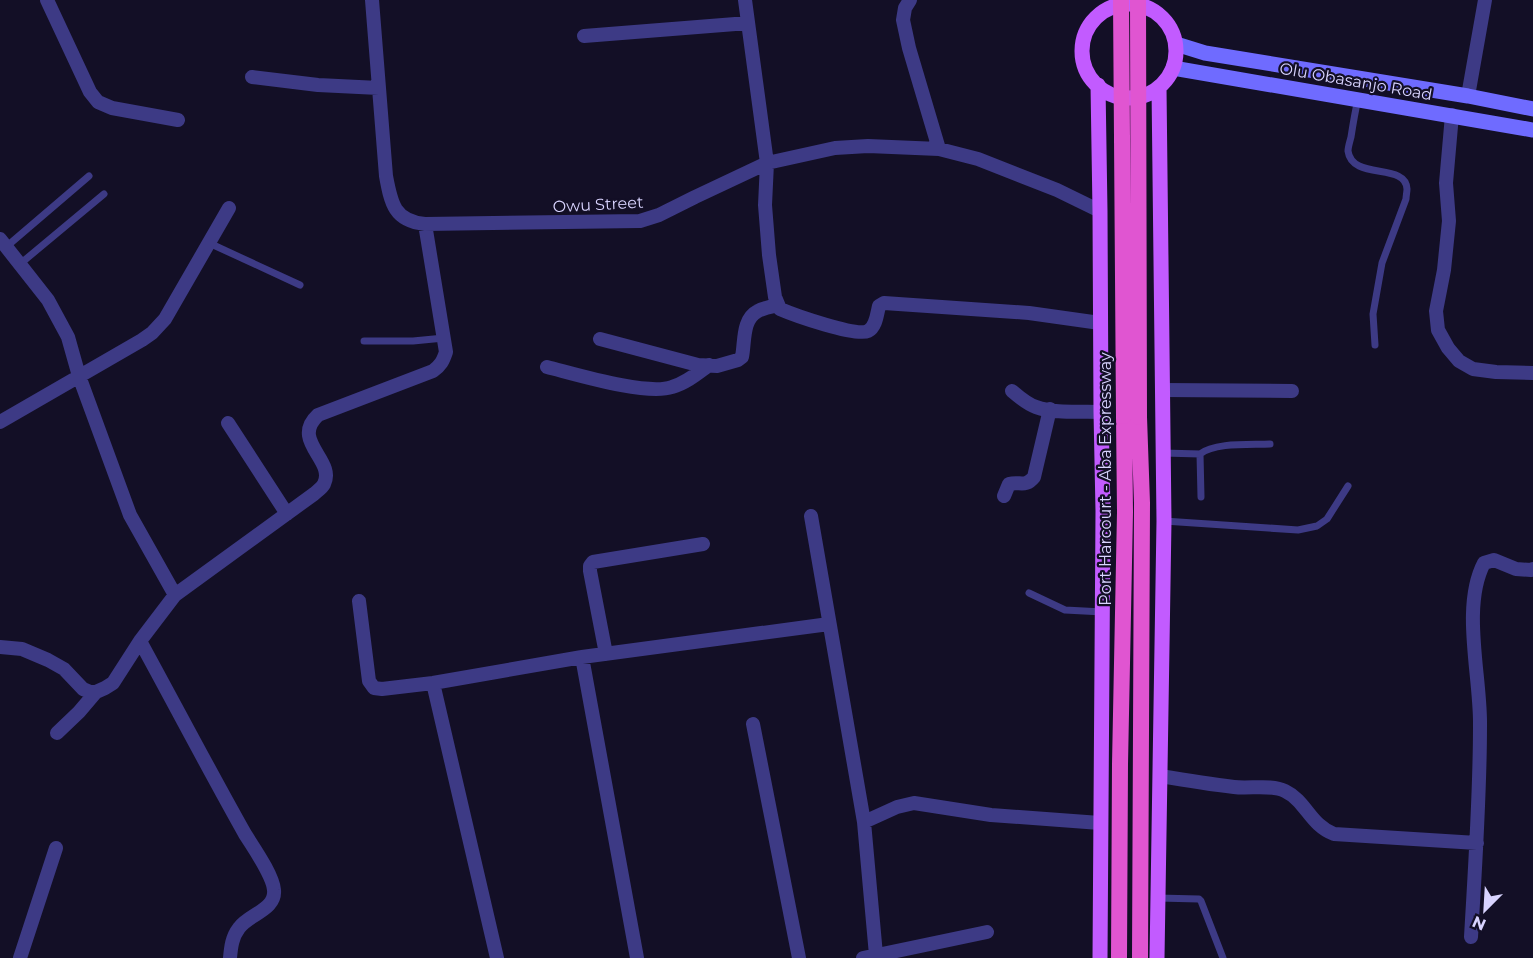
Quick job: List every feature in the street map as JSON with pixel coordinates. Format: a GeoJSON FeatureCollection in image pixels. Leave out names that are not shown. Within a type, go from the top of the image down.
{"type":"FeatureCollection","features":[{"type":"Feature","properties":{"kind":"highway","name":"Port Harcourt - Aba Expressway"},"geometry":{"type":"LineString","coordinates":[[1121,0],[1132,417],[1142,502],[1140,958]]}},
{"type":"Feature","properties":{"kind":"highway","name":"Port Harcourt - Aba Expressway"},"geometry":{"type":"LineString","coordinates":[[1119,958],[1119,776],[1125,512],[1132,417],[1138,0]]}},
{"type":"Feature","properties":{"kind":"main road"},"geometry":{"type":"LineString","coordinates":[[1124,4],[1139,5],[1152,10],[1157,7],[1172,31],[1176,44],[1173,68],[1167,79],[1147,94],[1134,98],[1109,93],[1098,86],[1089,75],[1082,50],[1084,37],[1098,8],[1124,4]]}},
{"type":"Feature","properties":{"kind":"main road","name":"Olu Obasanjo Road"},"geometry":{"type":"LineString","coordinates":[[1176,44],[1205,53],[1468,96],[1533,109]]}},
{"type":"Feature","properties":{"kind":"main road","name":"Olu Obasanjo Road"},"geometry":{"type":"LineString","coordinates":[[1173,68],[1533,130]]}},
{"type":"Feature","properties":{"kind":"main road"},"geometry":{"type":"LineString","coordinates":[[1098,86],[1103,511],[1100,958]]}},
{"type":"Feature","properties":{"kind":"main road"},"geometry":{"type":"LineString","coordinates":[[1157,958],[1164,521],[1159,87]]}},
{"type":"Feature","properties":{"kind":"street"},"geometry":{"type":"LineString","coordinates":[[47,0],[90,92],[98,102],[112,108],[178,120]]}},
{"type":"Feature","properties":{"kind":"street","name":"Owu Street"},"geometry":{"type":"LineString","coordinates":[[372,0],[386,176],[390,197],[395,208],[402,217],[409,221],[425,224],[640,221],[659,215],[694,196],[767,163],[835,148],[868,146],[939,149],[988,163],[1057,190],[1100,211]]}},
{"type":"Feature","properties":{"kind":"street"},"geometry":{"type":"LineString","coordinates":[[745,0],[767,163],[765,205],[769,255],[777,305],[780,309],[809,321],[856,332],[865,332],[870,329],[879,306],[884,303],[1029,313],[1100,323]]}},
{"type":"Feature","properties":{"kind":"street"},"geometry":{"type":"LineString","coordinates":[[910,0],[904,8],[903,20],[939,149]]}},
{"type":"Feature","properties":{"kind":"street"},"geometry":{"type":"LineString","coordinates":[[1468,96],[1485,0]]}},
{"type":"Feature","properties":{"kind":"street"},"geometry":{"type":"LineString","coordinates":[[584,36],[748,23]]}},
{"type":"Feature","properties":{"kind":"street"},"geometry":{"type":"LineString","coordinates":[[252,77],[318,85],[379,88]]}},
{"type":"Feature","properties":{"kind":"street"},"geometry":{"type":"LineString","coordinates":[[1452,115],[1446,183],[1449,221],[1444,270],[1436,311],[1438,330],[1448,348],[1459,361],[1473,369],[1533,373]]}},
{"type":"Feature","properties":{"kind":"street"},"geometry":{"type":"LineString","coordinates":[[0,422],[152,333],[165,319],[229,208]]}},
{"type":"Feature","properties":{"kind":"street"},"geometry":{"type":"LineString","coordinates":[[0,647],[22,649],[48,660],[64,669],[90,692],[105,688],[113,682],[140,641],[175,595],[314,494],[325,482],[326,474],[308,434],[312,420],[318,415],[433,371],[444,360],[446,352],[425,224]]}},
{"type":"Feature","properties":{"kind":"street"},"geometry":{"type":"LineString","coordinates":[[3,243],[48,300],[68,337],[79,376],[130,514],[175,595]]}},
{"type":"Feature","properties":{"kind":"street"},"geometry":{"type":"LineString","coordinates":[[600,339],[698,365],[717,366],[742,357],[749,318],[758,311],[777,305]]}},
{"type":"Feature","properties":{"kind":"street"},"geometry":{"type":"LineString","coordinates":[[547,367],[629,386],[660,389],[672,388],[709,365]]}},
{"type":"Feature","properties":{"kind":"street"},"geometry":{"type":"LineString","coordinates":[[1163,390],[1292,391]]}},
{"type":"Feature","properties":{"kind":"street"},"geometry":{"type":"LineString","coordinates":[[1012,391],[1037,407],[1101,412]]}},
{"type":"Feature","properties":{"kind":"street"},"geometry":{"type":"LineString","coordinates":[[1004,496],[1009,483],[1025,484],[1034,477],[1050,409]]}},
{"type":"Feature","properties":{"kind":"street"},"geometry":{"type":"LineString","coordinates":[[228,423],[287,514]]}},
{"type":"Feature","properties":{"kind":"street"},"geometry":{"type":"LineString","coordinates":[[811,516],[864,822],[870,957],[987,932]]}},
{"type":"Feature","properties":{"kind":"street"},"geometry":{"type":"LineString","coordinates":[[606,654],[590,571],[593,562],[703,544]]}},
{"type":"Feature","properties":{"kind":"street"},"geometry":{"type":"LineString","coordinates":[[1471,937],[1477,843],[1480,724],[1472,609],[1480,570],[1484,563],[1494,560],[1516,569],[1533,569]]}},
{"type":"Feature","properties":{"kind":"street"},"geometry":{"type":"LineString","coordinates":[[359,601],[369,681],[374,688],[382,689],[434,683],[582,657],[829,624]]}},
{"type":"Feature","properties":{"kind":"street"},"geometry":{"type":"LineString","coordinates":[[140,641],[269,875],[274,888],[271,903],[240,926],[233,937],[230,958]]}},
{"type":"Feature","properties":{"kind":"street"},"geometry":{"type":"LineString","coordinates":[[582,657],[637,958]]}},
{"type":"Feature","properties":{"kind":"street"},"geometry":{"type":"LineString","coordinates":[[434,683],[497,958]]}},
{"type":"Feature","properties":{"kind":"street"},"geometry":{"type":"LineString","coordinates":[[57,733],[96,692]]}},
{"type":"Feature","properties":{"kind":"street"},"geometry":{"type":"LineString","coordinates":[[753,724],[799,958]]}},
{"type":"Feature","properties":{"kind":"street"},"geometry":{"type":"LineString","coordinates":[[1160,776],[1236,787],[1278,789],[1294,798],[1319,826],[1334,834],[1477,843]]}},
{"type":"Feature","properties":{"kind":"street"},"geometry":{"type":"LineString","coordinates":[[864,822],[897,807],[914,803],[991,815],[1100,823]]}},
{"type":"Feature","properties":{"kind":"street"},"geometry":{"type":"LineString","coordinates":[[20,958],[56,848]]}},
{"type":"Feature","properties":{"kind":"lane"},"geometry":{"type":"LineString","coordinates":[[1358,99],[1348,150],[1351,159],[1364,168],[1387,172],[1399,177],[1405,181],[1407,189],[1406,199],[1382,263],[1373,314],[1375,345]]}},
{"type":"Feature","properties":{"kind":"lane"},"geometry":{"type":"LineString","coordinates":[[3,243],[89,176]]}},
{"type":"Feature","properties":{"kind":"lane"},"geometry":{"type":"LineString","coordinates":[[20,264],[104,194]]}},
{"type":"Feature","properties":{"kind":"lane"},"geometry":{"type":"LineString","coordinates":[[209,243],[300,285]]}},
{"type":"Feature","properties":{"kind":"lane"},"geometry":{"type":"LineString","coordinates":[[364,341],[413,341],[444,338]]}},
{"type":"Feature","properties":{"kind":"lane"},"geometry":{"type":"LineString","coordinates":[[1163,453],[1200,454],[1214,447],[1270,444]]}},
{"type":"Feature","properties":{"kind":"lane"},"geometry":{"type":"LineString","coordinates":[[1200,454],[1201,497]]}},
{"type":"Feature","properties":{"kind":"lane"},"geometry":{"type":"LineString","coordinates":[[1164,521],[1298,530],[1317,526],[1327,519],[1348,486]]}},
{"type":"Feature","properties":{"kind":"lane"},"geometry":{"type":"LineString","coordinates":[[1029,593],[1065,610],[1103,612]]}},
{"type":"Feature","properties":{"kind":"lane"},"geometry":{"type":"LineString","coordinates":[[1158,898],[1199,899],[1223,958]]}}]}
